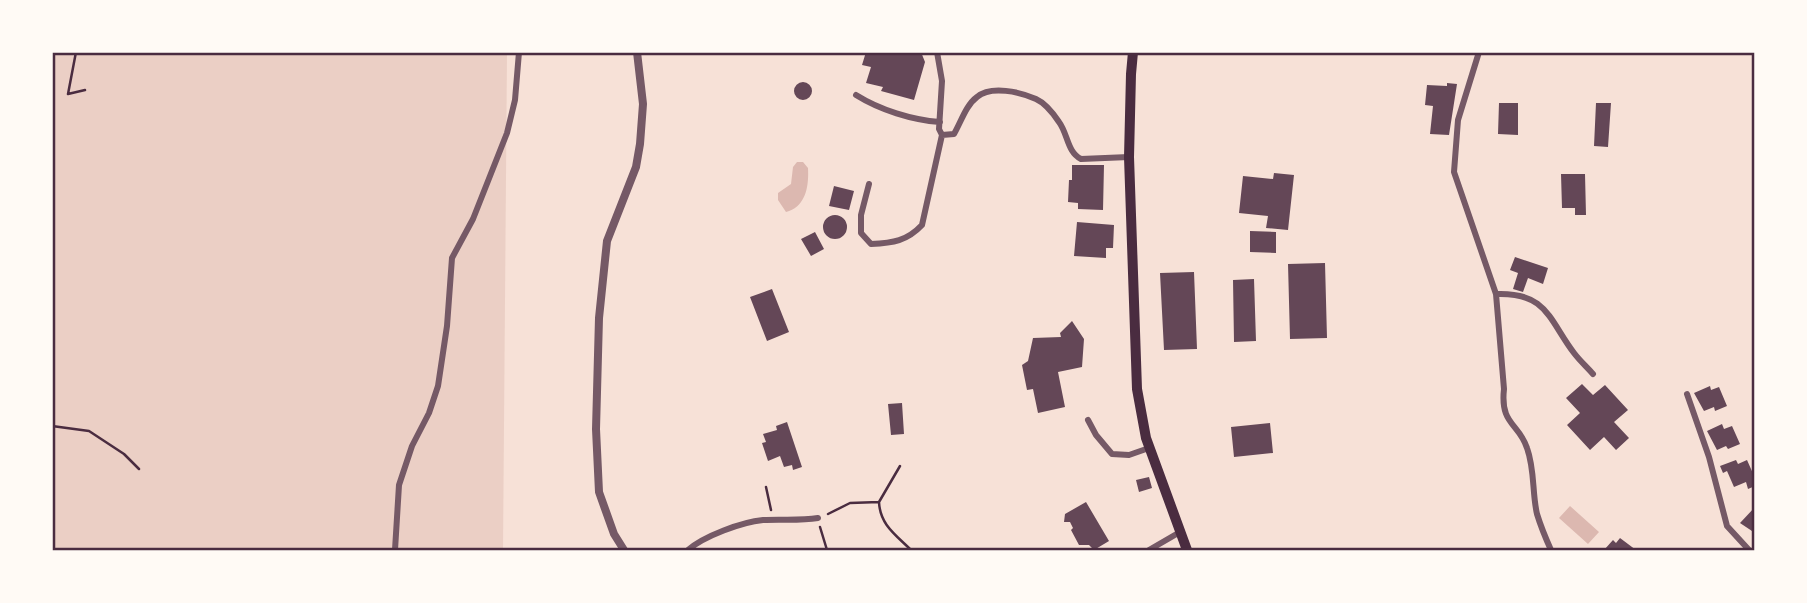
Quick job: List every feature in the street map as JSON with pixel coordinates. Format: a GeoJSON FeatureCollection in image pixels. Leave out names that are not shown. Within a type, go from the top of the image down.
{"type":"FeatureCollection","features":[{"type":"Feature","properties":{"kind":"main road"},"geometry":{"type":"LineString","coordinates":[[1133,52],[1129,157],[1137,389],[1149,448],[1187,551]]}},
{"type":"Feature","properties":{"kind":"street"},"geometry":{"type":"LineString","coordinates":[[395,551],[398,485],[438,387],[447,326],[452,258],[473,219],[507,133],[515,100],[519,52]]}},
{"type":"Feature","properties":{"kind":"street"},"geometry":{"type":"LineString","coordinates":[[624,551],[614,534],[599,492],[596,429],[599,318],[607,241],[636,167],[640,144],[643,104],[637,52]]}},
{"type":"Feature","properties":{"kind":"street"},"geometry":{"type":"LineString","coordinates":[[869,184],[861,215],[861,233],[871,243],[895,243],[912,235],[922,225],[942,135],[939,129],[942,81],[937,52]]}},
{"type":"Feature","properties":{"kind":"street"},"geometry":{"type":"LineString","coordinates":[[1479,52],[1458,120],[1454,172],[1496,294],[1503,401],[1511,426],[1527,446],[1534,478],[1537,513],[1551,551]]}},
{"type":"Feature","properties":{"kind":"street"},"geometry":{"type":"LineString","coordinates":[[942,135],[954,134],[969,104],[978,95],[986,91],[1003,91],[1036,99],[1047,107],[1062,125],[1074,156],[1081,159],[1129,157]]}},
{"type":"Feature","properties":{"kind":"street"},"geometry":{"type":"LineString","coordinates":[[856,95],[869,103],[923,121],[940,122]]}},
{"type":"Feature","properties":{"kind":"street"},"geometry":{"type":"LineString","coordinates":[[1496,294],[1512,293],[1534,301],[1549,312],[1574,353],[1593,374]]}},
{"type":"Feature","properties":{"kind":"street"},"geometry":{"type":"LineString","coordinates":[[1687,394],[1709,457],[1727,526],[1749,551]]}},
{"type":"Feature","properties":{"kind":"street"},"geometry":{"type":"LineString","coordinates":[[1088,420],[1096,435],[1112,454],[1129,455],[1149,448]]}},
{"type":"Feature","properties":{"kind":"street"},"geometry":{"type":"LineString","coordinates":[[688,551],[695,544],[744,523],[818,518]]}},
{"type":"Feature","properties":{"kind":"street"},"geometry":{"type":"LineString","coordinates":[[1149,551],[1180,532]]}},
{"type":"Feature","properties":{"kind":"path"},"geometry":{"type":"LineString","coordinates":[[76,52],[68,94],[85,90]]}},
{"type":"Feature","properties":{"kind":"path"},"geometry":{"type":"LineString","coordinates":[[52,426],[89,430],[124,454],[139,469]]}},
{"type":"Feature","properties":{"kind":"path"},"geometry":{"type":"LineString","coordinates":[[900,466],[879,502],[879,512],[885,525],[911,551]]}},
{"type":"Feature","properties":{"kind":"path"},"geometry":{"type":"LineString","coordinates":[[52,487],[52,495]]}},
{"type":"Feature","properties":{"kind":"path"},"geometry":{"type":"LineString","coordinates":[[766,487],[772,520]]}},
{"type":"Feature","properties":{"kind":"path"},"geometry":{"type":"LineString","coordinates":[[827,551],[818,518],[850,503],[879,502]]}},
{"type":"Feature","properties":{"kind":"shaded area"},"geometry":{"type":"Polygon","coordinates":[[[52,53],[507,53],[503,550],[53,550],[52,53]]]}},
{"type":"Feature","properties":{"kind":"shaded area"},"geometry":{"type":"Polygon","coordinates":[[[797,162],[803,162],[808,168],[807,189],[798,206],[786,212],[778,200],[778,193],[791,184],[793,167],[797,162]]]}},
{"type":"Feature","properties":{"kind":"shaded area"},"geometry":{"type":"Polygon","coordinates":[[[1570,506],[1599,532],[1588,544],[1559,518],[1570,506]]]}},
{"type":"Feature","properties":{"kind":"building"},"geometry":{"type":"Polygon","coordinates":[[[866,52],[921,52],[925,62],[914,100],[881,91],[883,87],[866,83],[871,67],[862,65],[866,52]]]}},
{"type":"Feature","properties":{"kind":"building"},"geometry":{"type":"Polygon","coordinates":[[[799,82],[807,82],[812,91],[810,98],[799,100],[794,95],[794,87],[799,82]]]}},
{"type":"Feature","properties":{"kind":"building"},"geometry":{"type":"Polygon","coordinates":[[[1447,83],[1457,84],[1449,135],[1430,134],[1433,106],[1425,105],[1427,85],[1447,86],[1447,83]]]}},
{"type":"Feature","properties":{"kind":"building"},"geometry":{"type":"Polygon","coordinates":[[[1499,103],[1518,103],[1518,135],[1498,134],[1499,103]]]}},
{"type":"Feature","properties":{"kind":"building"},"geometry":{"type":"Polygon","coordinates":[[[1596,103],[1611,103],[1608,147],[1594,146],[1596,103]]]}},
{"type":"Feature","properties":{"kind":"building"},"geometry":{"type":"Polygon","coordinates":[[[1072,165],[1104,165],[1103,210],[1078,209],[1078,203],[1068,202],[1072,165]]]}},
{"type":"Feature","properties":{"kind":"building"},"geometry":{"type":"Polygon","coordinates":[[[1274,173],[1294,175],[1288,230],[1266,228],[1268,216],[1239,213],[1243,176],[1273,179],[1274,173]]]}},
{"type":"Feature","properties":{"kind":"building"},"geometry":{"type":"Polygon","coordinates":[[[1561,174],[1585,174],[1586,215],[1575,215],[1575,208],[1562,208],[1561,174]]]}},
{"type":"Feature","properties":{"kind":"building"},"geometry":{"type":"Polygon","coordinates":[[[834,186],[854,191],[849,210],[829,206],[834,186]]]}},
{"type":"Feature","properties":{"kind":"building"},"geometry":{"type":"Polygon","coordinates":[[[835,215],[843,219],[847,227],[843,235],[835,239],[827,235],[823,227],[827,219],[835,215]]]}},
{"type":"Feature","properties":{"kind":"building"},"geometry":{"type":"Polygon","coordinates":[[[1077,222],[1114,225],[1113,248],[1106,248],[1106,258],[1074,256],[1077,222]]]}},
{"type":"Feature","properties":{"kind":"building"},"geometry":{"type":"Polygon","coordinates":[[[1250,231],[1276,232],[1276,253],[1250,252],[1250,231]]]}},
{"type":"Feature","properties":{"kind":"building"},"geometry":{"type":"Polygon","coordinates":[[[815,232],[824,249],[811,256],[801,239],[815,232]]]}},
{"type":"Feature","properties":{"kind":"building"},"geometry":{"type":"Polygon","coordinates":[[[1515,257],[1548,268],[1543,284],[1528,278],[1523,292],[1513,289],[1518,273],[1510,270],[1515,257]]]}},
{"type":"Feature","properties":{"kind":"building"},"geometry":{"type":"Polygon","coordinates":[[[1325,263],[1327,338],[1290,339],[1288,264],[1325,263]]]}},
{"type":"Feature","properties":{"kind":"building"},"geometry":{"type":"Polygon","coordinates":[[[1194,272],[1197,349],[1164,350],[1160,273],[1194,272]]]}},
{"type":"Feature","properties":{"kind":"building"},"geometry":{"type":"Polygon","coordinates":[[[1254,279],[1256,341],[1234,342],[1233,280],[1254,279]]]}},
{"type":"Feature","properties":{"kind":"building"},"geometry":{"type":"Polygon","coordinates":[[[772,289],[789,332],[767,341],[750,297],[772,289]]]}},
{"type":"Feature","properties":{"kind":"building"},"geometry":{"type":"Polygon","coordinates":[[[1072,321],[1084,339],[1082,367],[1058,372],[1065,407],[1038,413],[1033,389],[1027,390],[1022,365],[1028,361],[1033,338],[1061,337],[1060,333],[1072,321]]]}},
{"type":"Feature","properties":{"kind":"building"},"geometry":{"type":"Polygon","coordinates":[[[1582,384],[1593,395],[1605,385],[1628,410],[1614,422],[1629,438],[1616,450],[1604,437],[1590,450],[1567,425],[1580,413],[1566,398],[1582,384]]]}},
{"type":"Feature","properties":{"kind":"building"},"geometry":{"type":"Polygon","coordinates":[[[1710,386],[1711,390],[1719,387],[1727,406],[1715,411],[1714,407],[1704,411],[1694,393],[1710,386]]]}},
{"type":"Feature","properties":{"kind":"building"},"geometry":{"type":"Polygon","coordinates":[[[902,403],[904,434],[891,435],[888,404],[902,403]]]}},
{"type":"Feature","properties":{"kind":"building"},"geometry":{"type":"Polygon","coordinates":[[[787,422],[802,467],[793,470],[792,465],[784,467],[780,456],[768,461],[762,443],[766,442],[763,434],[777,430],[776,426],[787,422]]]}},
{"type":"Feature","properties":{"kind":"building"},"geometry":{"type":"Polygon","coordinates":[[[1270,423],[1273,453],[1234,457],[1231,427],[1270,423]]]}},
{"type":"Feature","properties":{"kind":"building"},"geometry":{"type":"Polygon","coordinates":[[[1722,424],[1724,429],[1732,426],[1740,444],[1717,450],[1707,431],[1722,424]]]}},
{"type":"Feature","properties":{"kind":"building"},"geometry":{"type":"Polygon","coordinates":[[[1736,460],[1738,464],[1747,460],[1755,478],[1755,486],[1748,489],[1746,482],[1734,487],[1727,471],[1723,473],[1720,466],[1736,460]]]}},
{"type":"Feature","properties":{"kind":"building"},"geometry":{"type":"Polygon","coordinates":[[[1149,477],[1152,488],[1139,492],[1136,480],[1149,477]]]}},
{"type":"Feature","properties":{"kind":"building"},"geometry":{"type":"Polygon","coordinates":[[[1086,502],[1109,541],[1094,550],[1089,545],[1079,545],[1070,522],[1064,522],[1065,514],[1086,502]]]}},
{"type":"Feature","properties":{"kind":"building"},"geometry":{"type":"Polygon","coordinates":[[[1755,507],[1755,533],[1740,523],[1755,507]]]}},
{"type":"Feature","properties":{"kind":"building"},"geometry":{"type":"Polygon","coordinates":[[[1620,538],[1636,550],[1604,550],[1613,540],[1616,543],[1620,538]]]}}]}
